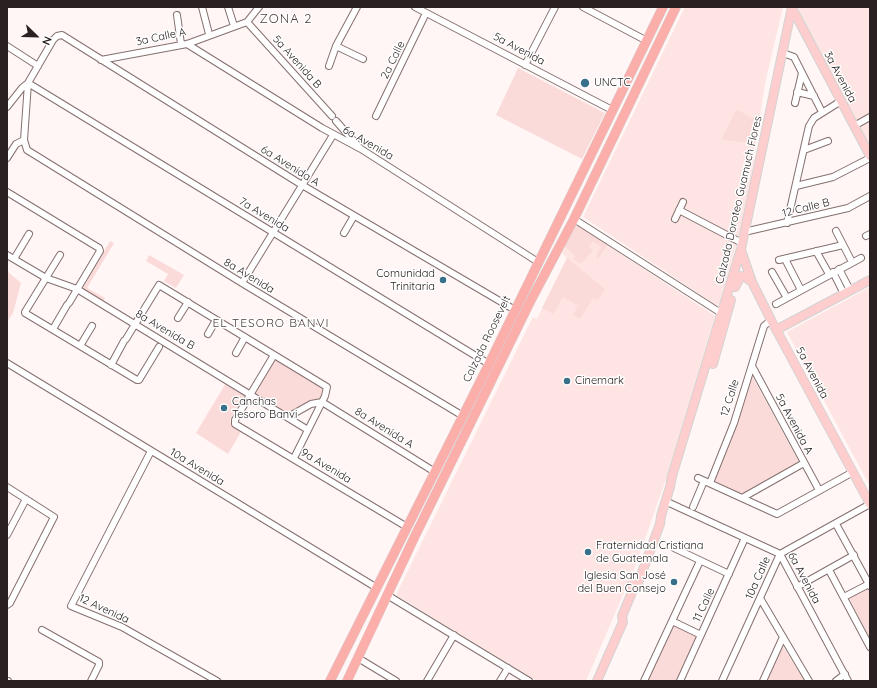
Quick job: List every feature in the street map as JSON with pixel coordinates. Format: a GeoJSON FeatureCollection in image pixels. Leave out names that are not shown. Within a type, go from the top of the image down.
{"type":"FeatureCollection","features":[{"type":"Feature","properties":{"kind":"highway","name":"Calzada Roosevelt"},"geometry":{"type":"LineString","coordinates":[[330,681],[489,364],[663,7]]}},
{"type":"Feature","properties":{"kind":"highway","name":"Calzada Roosevelt"},"geometry":{"type":"LineString","coordinates":[[347,681],[414,538],[530,302],[574,219],[676,7]]}},
{"type":"Feature","properties":{"kind":"highway"},"geometry":{"type":"LineString","coordinates":[[574,219],[569,214],[570,206],[625,95],[633,67]]}},
{"type":"Feature","properties":{"kind":"highway"},"geometry":{"type":"LineString","coordinates":[[530,302],[532,290],[542,269],[538,262]]}},
{"type":"Feature","properties":{"kind":"highway"},"geometry":{"type":"LineString","coordinates":[[445,476],[441,474],[441,470],[455,440],[457,428]]}},
{"type":"Feature","properties":{"kind":"highway"},"geometry":{"type":"LineString","coordinates":[[414,538],[416,526],[438,483],[438,476],[435,472]]}},
{"type":"Feature","properties":{"kind":"main road","name":"Calzada Doroteo Guamuch Flores"},"geometry":{"type":"LineString","coordinates":[[592,681],[618,620],[622,616],[633,590],[632,584],[655,522],[661,516],[672,476],[724,315],[741,246],[792,7]]}},
{"type":"Feature","properties":{"kind":"main road","name":"3a Avenida"},"geometry":{"type":"LineString","coordinates":[[792,7],[870,157]]}},
{"type":"Feature","properties":{"kind":"main road"},"geometry":{"type":"LineString","coordinates":[[787,31],[795,26],[805,33]]}},
{"type":"Feature","properties":{"kind":"main road","name":"5a Avenida"},"geometry":{"type":"LineString","coordinates":[[741,246],[752,282],[776,330],[870,504]]}},
{"type":"Feature","properties":{"kind":"main road","name":"Calzada Doroteo Guamuch Flores"},"geometry":{"type":"LineString","coordinates":[[724,315],[739,278],[744,276],[752,282]]}},
{"type":"Feature","properties":{"kind":"main road"},"geometry":{"type":"LineString","coordinates":[[776,330],[870,280]]}},
{"type":"Feature","properties":{"kind":"main road","name":"Calzada Doroteo Guamuch Flores"},"geometry":{"type":"LineString","coordinates":[[597,681],[623,622],[622,616]]}},
{"type":"Feature","properties":{"kind":"street"},"geometry":{"type":"LineString","coordinates":[[202,7],[209,34]]}},
{"type":"Feature","properties":{"kind":"street"},"geometry":{"type":"LineString","coordinates":[[228,7],[234,26]]}},
{"type":"Feature","properties":{"kind":"street"},"geometry":{"type":"LineString","coordinates":[[247,22],[259,7]]}},
{"type":"Feature","properties":{"kind":"street"},"geometry":{"type":"LineString","coordinates":[[329,66],[336,46],[357,7]]}},
{"type":"Feature","properties":{"kind":"street","name":"5a Avenida"},"geometry":{"type":"LineString","coordinates":[[416,7],[612,110]]}},
{"type":"Feature","properties":{"kind":"street"},"geometry":{"type":"LineString","coordinates":[[525,65],[555,7]]}},
{"type":"Feature","properties":{"kind":"street"},"geometry":{"type":"LineString","coordinates":[[583,7],[647,41]]}},
{"type":"Feature","properties":{"kind":"street","name":"2a Calle"},"geometry":{"type":"LineString","coordinates":[[376,116],[426,13]]}},
{"type":"Feature","properties":{"kind":"street"},"geometry":{"type":"LineString","coordinates":[[177,15],[184,44]]}},
{"type":"Feature","properties":{"kind":"street","name":"3a Calle A"},"geometry":{"type":"LineString","coordinates":[[101,60],[184,44],[247,22]]}},
{"type":"Feature","properties":{"kind":"street","name":"5a Avenida B"},"geometry":{"type":"LineString","coordinates":[[247,22],[361,149]]}},
{"type":"Feature","properties":{"kind":"street","name":"6a Avenida A"},"geometry":{"type":"LineString","coordinates":[[38,66],[57,36],[62,35],[302,185],[515,310]]}},
{"type":"Feature","properties":{"kind":"street","name":"6a Avenida"},"geometry":{"type":"LineString","coordinates":[[184,44],[334,135],[361,149],[538,262]]}},
{"type":"Feature","properties":{"kind":"street"},"geometry":{"type":"LineString","coordinates":[[336,46],[364,59]]}},
{"type":"Feature","properties":{"kind":"street"},"geometry":{"type":"LineString","coordinates":[[7,107],[22,88],[28,83],[38,66],[8,48]]}},
{"type":"Feature","properties":{"kind":"street"},"geometry":{"type":"LineString","coordinates":[[783,53],[794,57],[822,112]]}},
{"type":"Feature","properties":{"kind":"street"},"geometry":{"type":"LineString","coordinates":[[795,104],[802,73]]}},
{"type":"Feature","properties":{"kind":"street"},"geometry":{"type":"LineString","coordinates":[[7,158],[16,144],[24,140],[28,83]]}},
{"type":"Feature","properties":{"kind":"street","name":"7a Avenida"},"geometry":{"type":"LineString","coordinates":[[28,83],[489,364]]}},
{"type":"Feature","properties":{"kind":"street"},"geometry":{"type":"LineString","coordinates":[[798,92],[814,96]]}},
{"type":"Feature","properties":{"kind":"street"},"geometry":{"type":"LineString","coordinates":[[787,223],[810,126],[814,118],[841,101]]}},
{"type":"Feature","properties":{"kind":"street"},"geometry":{"type":"LineString","coordinates":[[854,126],[870,117]]}},
{"type":"Feature","properties":{"kind":"street"},"geometry":{"type":"LineString","coordinates":[[242,283],[272,232],[334,135]]}},
{"type":"Feature","properties":{"kind":"street","name":"8a Avenida"},"geometry":{"type":"LineString","coordinates":[[24,140],[27,150],[242,283],[463,416]]}},
{"type":"Feature","properties":{"kind":"street"},"geometry":{"type":"LineString","coordinates":[[804,150],[828,141]]}},
{"type":"Feature","properties":{"kind":"street"},"geometry":{"type":"LineString","coordinates":[[796,186],[833,177],[870,157]]}},
{"type":"Feature","properties":{"kind":"street"},"geometry":{"type":"LineString","coordinates":[[7,192],[100,250],[53,329]]}},
{"type":"Feature","properties":{"kind":"street","name":"12 Calle B"},"geometry":{"type":"LineString","coordinates":[[744,232],[848,208],[870,196]]}},
{"type":"Feature","properties":{"kind":"street"},"geometry":{"type":"LineString","coordinates":[[675,219],[683,202]]}},
{"type":"Feature","properties":{"kind":"street"},"geometry":{"type":"LineString","coordinates":[[679,210],[741,246]]}},
{"type":"Feature","properties":{"kind":"street"},"geometry":{"type":"LineString","coordinates":[[344,233],[354,216]]}},
{"type":"Feature","properties":{"kind":"street"},"geometry":{"type":"LineString","coordinates":[[574,219],[724,315]]}},
{"type":"Feature","properties":{"kind":"street"},"geometry":{"type":"LineString","coordinates":[[836,231],[852,262]]}},
{"type":"Feature","properties":{"kind":"street"},"geometry":{"type":"LineString","coordinates":[[14,259],[29,234]]}},
{"type":"Feature","properties":{"kind":"street"},"geometry":{"type":"LineString","coordinates":[[801,290],[782,259],[843,245]]}},
{"type":"Feature","properties":{"kind":"street"},"geometry":{"type":"LineString","coordinates":[[816,251],[841,280],[847,292]]}},
{"type":"Feature","properties":{"kind":"street","name":"8a Avenida B"},"geometry":{"type":"LineString","coordinates":[[7,255],[46,278],[77,289],[308,430]]}},
{"type":"Feature","properties":{"kind":"street"},"geometry":{"type":"LineString","coordinates":[[60,255],[25,313],[137,380],[139,380],[159,347]]}},
{"type":"Feature","properties":{"kind":"street"},"geometry":{"type":"LineString","coordinates":[[776,304],[861,258]]}},
{"type":"Feature","properties":{"kind":"street"},"geometry":{"type":"LineString","coordinates":[[772,272],[787,298]]}},
{"type":"Feature","properties":{"kind":"street"},"geometry":{"type":"LineString","coordinates":[[111,364],[159,285],[327,387],[322,402],[294,458]]}},
{"type":"Feature","properties":{"kind":"street"},"geometry":{"type":"LineString","coordinates":[[178,318],[188,302]]}},
{"type":"Feature","properties":{"kind":"street"},"geometry":{"type":"LineString","coordinates":[[208,334],[216,320]]}},
{"type":"Feature","properties":{"kind":"street","name":"12 Calle"},"geometry":{"type":"LineString","coordinates":[[693,507],[704,481],[734,423],[764,326],[771,320]]}},
{"type":"Feature","properties":{"kind":"street"},"geometry":{"type":"LineString","coordinates":[[80,346],[92,326]]}},
{"type":"Feature","properties":{"kind":"street"},"geometry":{"type":"LineString","coordinates":[[236,353],[245,337]]}},
{"type":"Feature","properties":{"kind":"street"},"geometry":{"type":"LineString","coordinates":[[251,395],[274,355]]}},
{"type":"Feature","properties":{"kind":"street","name":"10a Avenida"},"geometry":{"type":"LineString","coordinates":[[7,363],[377,588]]}},
{"type":"Feature","properties":{"kind":"street","name":"5a Avenida A"},"geometry":{"type":"LineString","coordinates":[[752,366],[819,490]]}},
{"type":"Feature","properties":{"kind":"street","name":"9a Avenida"},"geometry":{"type":"LineString","coordinates":[[251,395],[235,420],[235,424],[407,527]]}},
{"type":"Feature","properties":{"kind":"street"},"geometry":{"type":"LineString","coordinates":[[288,417],[311,404],[322,402]]}},
{"type":"Feature","properties":{"kind":"street","name":"8a Avenida A"},"geometry":{"type":"LineString","coordinates":[[322,402],[435,472]]}},
{"type":"Feature","properties":{"kind":"street","name":"12 Avenida"},"geometry":{"type":"LineString","coordinates":[[151,451],[70,606],[122,627],[217,681]]}},
{"type":"Feature","properties":{"kind":"street"},"geometry":{"type":"LineString","coordinates":[[742,498],[804,463]]}},
{"type":"Feature","properties":{"kind":"street"},"geometry":{"type":"LineString","coordinates":[[704,481],[777,514],[853,472]]}},
{"type":"Feature","properties":{"kind":"street"},"geometry":{"type":"LineString","coordinates":[[7,487],[54,517],[7,605]]}},
{"type":"Feature","properties":{"kind":"street"},"geometry":{"type":"LineString","coordinates":[[7,535],[9,525],[26,499]]}},
{"type":"Feature","properties":{"kind":"street","name":"6a Avenida"},"geometry":{"type":"LineString","coordinates":[[666,501],[780,554],[848,681]]}},
{"type":"Feature","properties":{"kind":"street","name":"10a Calle"},"geometry":{"type":"LineString","coordinates":[[722,681],[780,554],[870,504]]}},
{"type":"Feature","properties":{"kind":"street"},"geometry":{"type":"LineString","coordinates":[[836,524],[869,585],[844,597]]}},
{"type":"Feature","properties":{"kind":"street","name":"11 Calle"},"geometry":{"type":"LineString","coordinates":[[680,681],[746,538]]}},
{"type":"Feature","properties":{"kind":"street"},"geometry":{"type":"LineString","coordinates":[[674,548],[729,574]]}},
{"type":"Feature","properties":{"kind":"street"},"geometry":{"type":"LineString","coordinates":[[797,587],[854,555]]}},
{"type":"Feature","properties":{"kind":"street"},"geometry":{"type":"LineString","coordinates":[[644,681],[700,561]]}},
{"type":"Feature","properties":{"kind":"street"},"geometry":{"type":"LineString","coordinates":[[829,570],[870,647]]}},
{"type":"Feature","properties":{"kind":"street"},"geometry":{"type":"LineString","coordinates":[[387,595],[508,668],[525,680]]}},
{"type":"Feature","properties":{"kind":"street"},"geometry":{"type":"LineString","coordinates":[[760,598],[809,681]]}},
{"type":"Feature","properties":{"kind":"street"},"geometry":{"type":"LineString","coordinates":[[672,621],[701,635]]}},
{"type":"Feature","properties":{"kind":"street"},"geometry":{"type":"LineString","coordinates":[[42,630],[99,663],[91,681]]}},
{"type":"Feature","properties":{"kind":"street"},"geometry":{"type":"LineString","coordinates":[[427,681],[454,635]]}},
{"type":"Feature","properties":{"kind":"street"},"geometry":{"type":"LineString","coordinates":[[763,681],[783,637]]}},
{"type":"Feature","properties":{"kind":"street"},"geometry":{"type":"LineString","coordinates":[[358,658],[396,681]]}},
{"type":"Feature","properties":{"kind":"street"},"geometry":{"type":"LineString","coordinates":[[500,681],[508,668]]}},
{"type":"Feature","properties":{"kind":"street"},"geometry":{"type":"LineString","coordinates":[[836,681],[845,674]]}},
{"type":"Feature","properties":{"kind":"shaded area"},"geometry":{"type":"Polygon","coordinates":[[[685,7],[783,7],[766,79],[759,121],[736,109],[721,140],[756,144],[747,208],[719,304],[716,305],[583,217],[685,7]]]}},
{"type":"Feature","properties":{"kind":"shaded area"},"geometry":{"type":"Polygon","coordinates":[[[798,7],[870,7],[870,149],[803,21],[798,7]]]}},
{"type":"Feature","properties":{"kind":"shaded area"},"geometry":{"type":"Polygon","coordinates":[[[518,68],[605,113],[582,159],[496,115],[518,68]]]}},
{"type":"Feature","properties":{"kind":"shaded area"},"geometry":{"type":"Polygon","coordinates":[[[736,109],[759,121],[756,144],[721,140],[736,109]]]}},
{"type":"Feature","properties":{"kind":"shaded area"},"geometry":{"type":"Polygon","coordinates":[[[577,225],[715,316],[666,479],[635,567],[586,681],[537,681],[396,595],[533,317],[537,319],[567,258],[562,253],[577,225]]]}},
{"type":"Feature","properties":{"kind":"shaded area"},"geometry":{"type":"Polygon","coordinates":[[[577,225],[608,244],[598,259],[596,257],[598,254],[597,253],[601,247],[593,241],[589,247],[593,250],[581,264],[573,259],[576,256],[564,246],[574,226],[577,225]]]}},
{"type":"Feature","properties":{"kind":"shaded area"},"geometry":{"type":"Polygon","coordinates":[[[110,241],[114,243],[87,288],[105,298],[102,303],[81,291],[110,241]]]}},
{"type":"Feature","properties":{"kind":"shaded area"},"geometry":{"type":"Polygon","coordinates":[[[149,255],[184,275],[176,288],[164,281],[168,274],[146,261],[149,255]]]}},
{"type":"Feature","properties":{"kind":"shaded area"},"geometry":{"type":"Polygon","coordinates":[[[567,258],[605,289],[598,300],[593,298],[580,319],[573,315],[578,306],[563,297],[553,314],[542,308],[567,258]]]}},
{"type":"Feature","properties":{"kind":"shaded area"},"geometry":{"type":"Polygon","coordinates":[[[7,271],[21,283],[13,313],[7,322],[7,271]]]}},
{"type":"Feature","properties":{"kind":"shaded area"},"geometry":{"type":"Polygon","coordinates":[[[870,287],[870,486],[787,332],[870,287]]]}},
{"type":"Feature","properties":{"kind":"shaded area"},"geometry":{"type":"Polygon","coordinates":[[[275,357],[326,388],[321,400],[289,415],[253,394],[275,357]]]}},
{"type":"Feature","properties":{"kind":"shaded area"},"geometry":{"type":"Polygon","coordinates":[[[752,376],[799,462],[743,495],[714,483],[752,376]]]}},
{"type":"Feature","properties":{"kind":"shaded area","name":"Canchas Tesoro Banvi"},"geometry":{"type":"Polygon","coordinates":[[[226,383],[245,395],[230,420],[231,424],[242,430],[228,454],[196,433],[226,383]]]}},
{"type":"Feature","properties":{"kind":"shaded area"},"geometry":{"type":"Polygon","coordinates":[[[868,588],[870,593],[870,639],[849,598],[868,588]]]}},
{"type":"Feature","properties":{"kind":"shaded area"},"geometry":{"type":"Polygon","coordinates":[[[673,624],[699,636],[679,681],[646,681],[673,624]]]}},
{"type":"Feature","properties":{"kind":"shaded area"},"geometry":{"type":"Polygon","coordinates":[[[782,645],[805,681],[766,681],[782,645]]]}},
{"type":"Feature","properties":{"kind":"place","name":"UNCTC"},"geometry":{"type":"Point","coordinates":[585,83]}},
{"type":"Feature","properties":{"kind":"place","name":"Comunidad Trinitaria"},"geometry":{"type":"Point","coordinates":[443,280]}},
{"type":"Feature","properties":{"kind":"place","name":"Cinemark"},"geometry":{"type":"Point","coordinates":[567,381]}},
{"type":"Feature","properties":{"kind":"place","name":"Canchas Tesoro Banvi"},"geometry":{"type":"Point","coordinates":[224,408]}},
{"type":"Feature","properties":{"kind":"place","name":"Fraternidad Cristiana de Guatemala"},"geometry":{"type":"Point","coordinates":[588,552]}},
{"type":"Feature","properties":{"kind":"place","name":"Iglesia San José del Buen Consejo"},"geometry":{"type":"Point","coordinates":[674,582]}},
{"type":"Feature","properties":{"kind":"district","name":"ZONA 2"},"geometry":{"type":"Point","coordinates":[286,19]}},
{"type":"Feature","properties":{"kind":"district","name":"EL TESORO BANVI"},"geometry":{"type":"Point","coordinates":[271,323]}}]}
